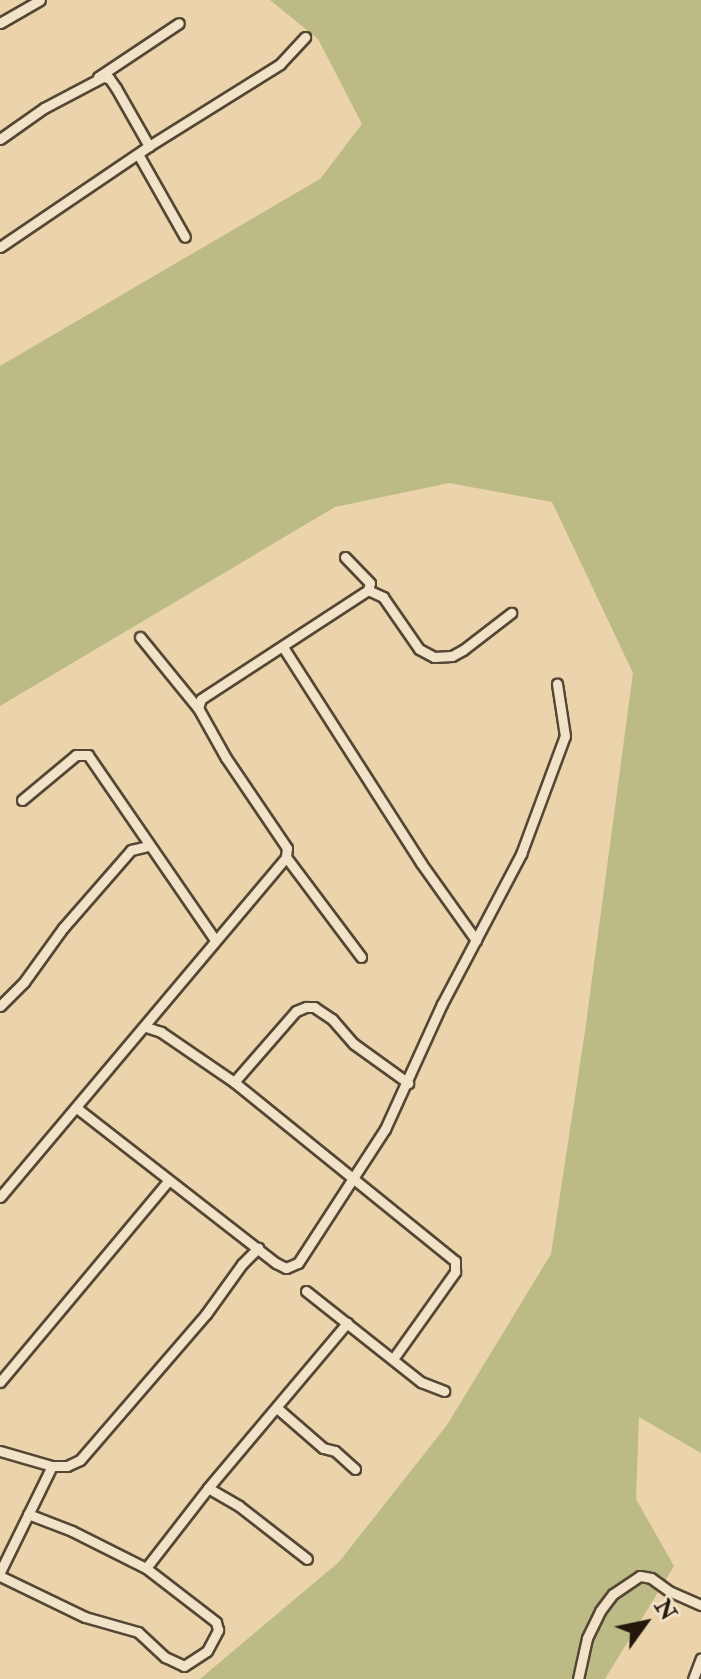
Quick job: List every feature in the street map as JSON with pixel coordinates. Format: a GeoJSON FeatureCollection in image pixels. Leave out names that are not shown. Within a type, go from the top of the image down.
{"type":"FeatureCollection","features":[{"type":"Feature","properties":{"kind":"street"},"geometry":{"type":"LineString","coordinates":[[0,23],[40,0]]}},
{"type":"Feature","properties":{"kind":"street"},"geometry":{"type":"LineString","coordinates":[[0,139],[179,23]]}},
{"type":"Feature","properties":{"kind":"street"},"geometry":{"type":"LineString","coordinates":[[0,247],[149,146],[280,64],[305,37]]}},
{"type":"Feature","properties":{"kind":"street"},"geometry":{"type":"LineString","coordinates":[[91,82],[109,78],[149,146]]}},
{"type":"Feature","properties":{"kind":"street"},"geometry":{"type":"LineString","coordinates":[[138,154],[185,237]]}},
{"type":"Feature","properties":{"kind":"street"},"geometry":{"type":"LineString","coordinates":[[198,708],[201,699],[368,590],[370,583],[345,557]]}},
{"type":"Feature","properties":{"kind":"street"},"geometry":{"type":"LineString","coordinates":[[368,590],[383,597],[419,649],[434,657],[452,656],[463,650],[511,613]]}},
{"type":"Feature","properties":{"kind":"street"},"geometry":{"type":"LineString","coordinates":[[0,1197],[78,1109],[215,940],[271,880],[286,857],[287,848],[226,758],[198,708],[140,637]]}},
{"type":"Feature","properties":{"kind":"street"},"geometry":{"type":"LineString","coordinates":[[283,647],[413,851],[476,940]]}},
{"type":"Feature","properties":{"kind":"street"},"geometry":{"type":"LineString","coordinates":[[78,1109],[276,1263],[293,1267],[355,1177],[408,1083],[442,1004],[521,854],[565,736],[557,684]]}},
{"type":"Feature","properties":{"kind":"street"},"geometry":{"type":"LineString","coordinates":[[22,800],[76,755],[88,755],[215,940]]}},
{"type":"Feature","properties":{"kind":"street"},"geometry":{"type":"LineString","coordinates":[[0,1006],[24,982],[63,928],[131,850],[149,846]]}},
{"type":"Feature","properties":{"kind":"street"},"geometry":{"type":"LineString","coordinates":[[286,857],[361,957]]}},
{"type":"Feature","properties":{"kind":"street"},"geometry":{"type":"LineString","coordinates":[[234,1082],[296,1011],[314,1007],[332,1019],[354,1044],[408,1083]]}},
{"type":"Feature","properties":{"kind":"street"},"geometry":{"type":"LineString","coordinates":[[146,1027],[161,1032],[234,1082],[452,1256],[456,1266],[393,1359]]}},
{"type":"Feature","properties":{"kind":"street"},"geometry":{"type":"LineString","coordinates":[[0,1382],[168,1181]]}},
{"type":"Feature","properties":{"kind":"street"},"geometry":{"type":"LineString","coordinates":[[0,1451],[52,1466],[67,1466],[80,1460],[206,1314],[242,1264],[258,1248]]}},
{"type":"Feature","properties":{"kind":"street"},"geometry":{"type":"LineString","coordinates":[[306,1291],[421,1382],[444,1391]]}},
{"type":"Feature","properties":{"kind":"street"},"geometry":{"type":"LineString","coordinates":[[146,1568],[208,1488],[347,1323]]}},
{"type":"Feature","properties":{"kind":"street"},"geometry":{"type":"LineString","coordinates":[[277,1408],[323,1448],[335,1451],[355,1469]]}},
{"type":"Feature","properties":{"kind":"street"},"geometry":{"type":"LineString","coordinates":[[28,1514],[72,1531],[146,1568],[216,1622],[218,1630],[207,1651],[184,1666],[165,1657],[138,1632],[85,1617],[0,1574],[28,1514],[52,1466]]}},
{"type":"Feature","properties":{"kind":"street"},"geometry":{"type":"LineString","coordinates":[[208,1488],[239,1506],[307,1559]]}},
{"type":"Feature","properties":{"kind":"street"},"geometry":{"type":"LineString","coordinates":[[578,1679],[587,1638],[600,1611],[613,1594],[640,1576],[651,1578],[669,1591],[701,1605]]}},
{"type":"Feature","properties":{"kind":"street"},"geometry":{"type":"LineString","coordinates":[[693,1679],[701,1658]]}},
{"type":"Feature","properties":{"kind":"shaded area"},"geometry":{"type":"Polygon","coordinates":[[[270,0],[701,0],[701,1453],[639,1417],[636,1499],[674,1566],[605,1679],[200,1679],[339,1562],[447,1425],[551,1254],[585,1031],[633,673],[552,502],[449,483],[335,507],[0,706],[0,366],[320,179],[362,124],[318,39],[270,0]]]}}]}
